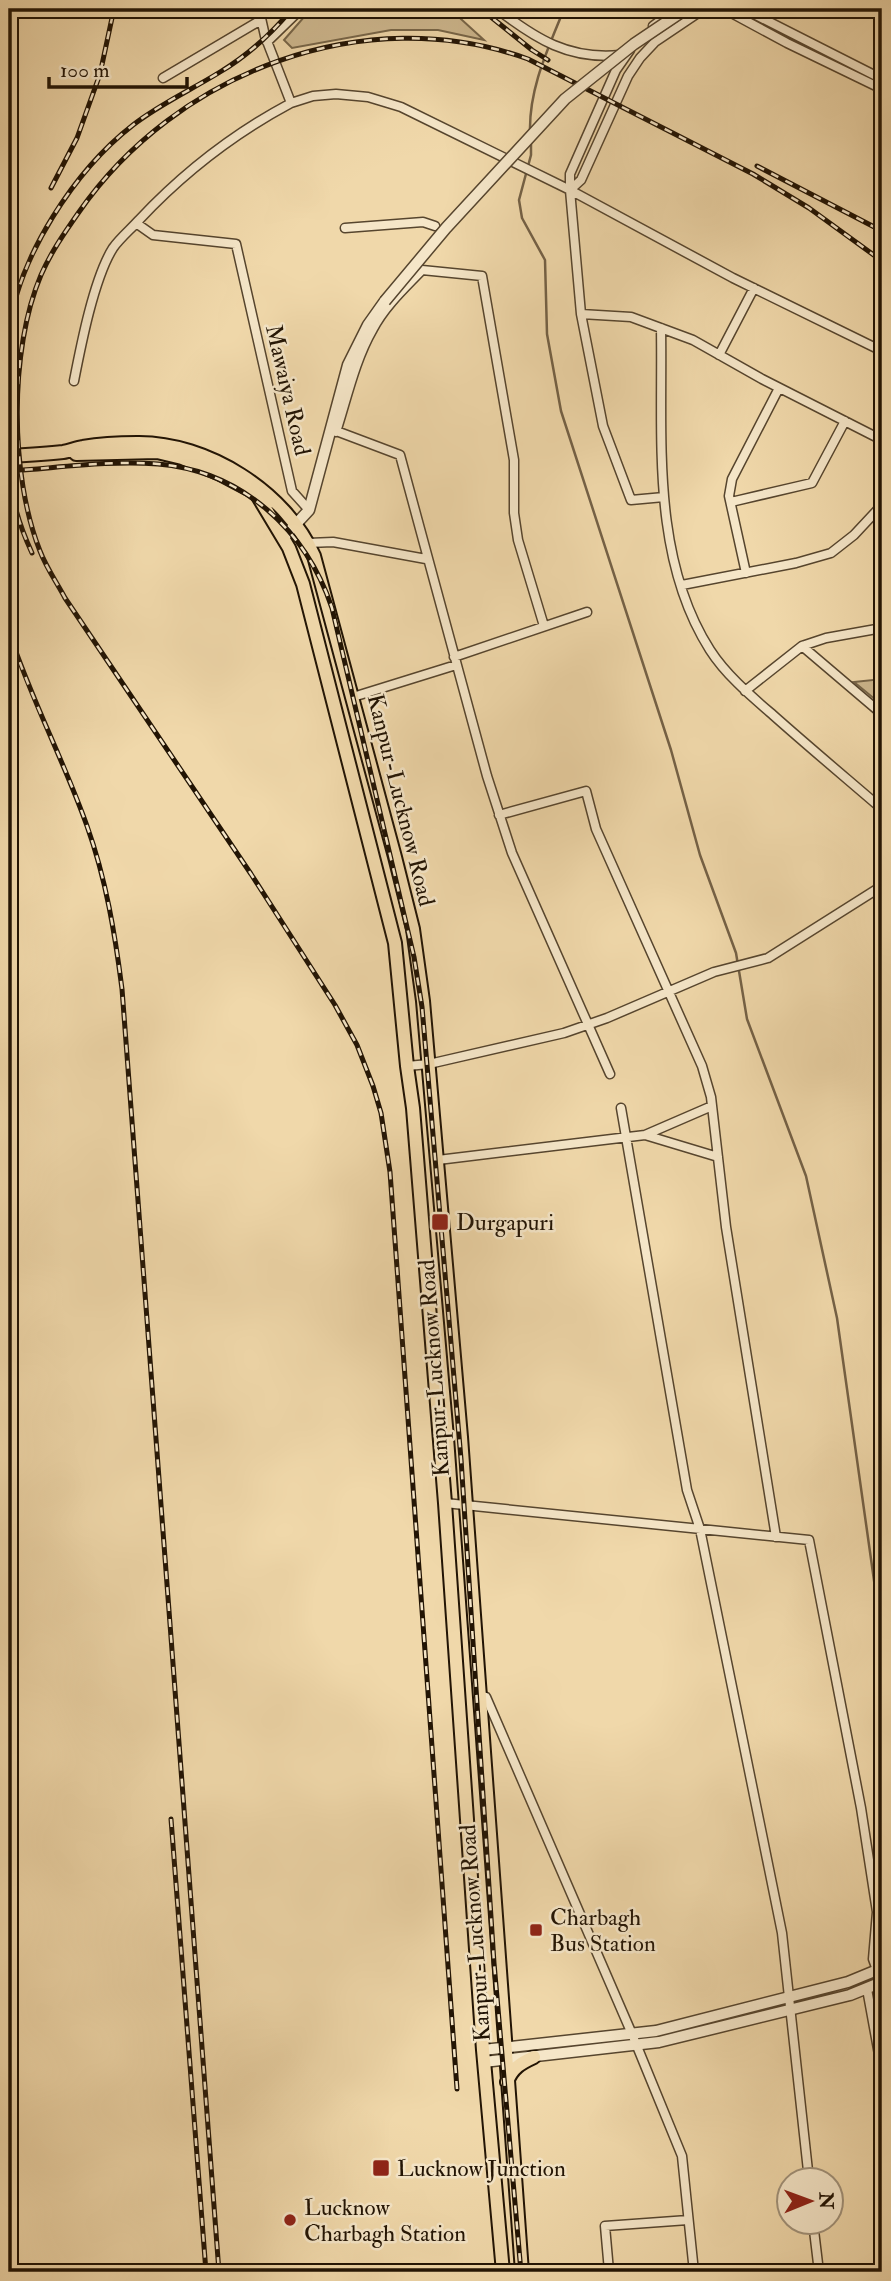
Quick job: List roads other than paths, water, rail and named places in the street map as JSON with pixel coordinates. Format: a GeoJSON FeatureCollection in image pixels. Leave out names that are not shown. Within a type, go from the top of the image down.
{"type":"FeatureCollection","features":[{"type":"Feature","properties":{"kind":"main road","name":"Kanpur-Lucknow Road"},"geometry":{"type":"LineString","coordinates":[[9,456],[66,452],[82,447],[162,444],[185,450],[243,476],[274,499],[296,524],[308,543],[353,697],[412,929],[429,1064],[466,1505],[522,2272]]}},
{"type":"Feature","properties":{"kind":"main road","name":"Kanpur-Lucknow Road"},"geometry":{"type":"LineString","coordinates":[[66,452],[80,455],[157,452],[182,458],[256,493],[283,538],[303,584],[395,943],[413,1108],[445,1503],[484,2056],[503,2272]]}},
{"type":"Feature","properties":{"kind":"main road"},"geometry":{"type":"LineString","coordinates":[[465,1793],[487,1792]]}},
{"type":"Feature","properties":{"kind":"main road"},"geometry":{"type":"LineString","coordinates":[[472,1899],[494,1898]]}},
{"type":"Feature","properties":{"kind":"main road"},"geometry":{"type":"LineString","coordinates":[[507,2082],[510,2073],[517,2066],[534,2057]]}},
{"type":"Feature","properties":{"kind":"street"},"geometry":{"type":"LineString","coordinates":[[259,9],[267,42],[291,103]]}},
{"type":"Feature","properties":{"kind":"street"},"geometry":{"type":"LineString","coordinates":[[267,42],[301,9]]}},
{"type":"Feature","properties":{"kind":"street"},"geometry":{"type":"LineString","coordinates":[[498,9],[541,40],[567,50],[590,57],[626,54]]}},
{"type":"Feature","properties":{"kind":"street"},"geometry":{"type":"LineString","coordinates":[[664,496],[631,500],[603,426],[581,314],[570,174],[616,70],[626,54],[644,33],[676,9]]}},
{"type":"Feature","properties":{"kind":"street"},"geometry":{"type":"LineString","coordinates":[[334,431],[348,365],[368,325],[385,301],[446,228],[565,99],[624,51],[686,9]]}},
{"type":"Feature","properties":{"kind":"street"},"geometry":{"type":"LineString","coordinates":[[570,190],[582,180],[628,76],[640,58],[655,42],[704,9]]}},
{"type":"Feature","properties":{"kind":"street"},"geometry":{"type":"LineString","coordinates":[[724,9],[882,89]]}},
{"type":"Feature","properties":{"kind":"street"},"geometry":{"type":"LineString","coordinates":[[744,9],[882,79]]}},
{"type":"Feature","properties":{"kind":"street"},"geometry":{"type":"LineString","coordinates":[[163,78],[261,20]]}},
{"type":"Feature","properties":{"kind":"street"},"geometry":{"type":"LineString","coordinates":[[74,381],[82,338],[102,273],[113,248],[167,190],[250,125],[291,103],[313,96],[336,94],[368,97],[401,107],[570,190],[754,288],[882,351]]}},
{"type":"Feature","properties":{"kind":"street"},"geometry":{"type":"LineString","coordinates":[[345,228],[423,222],[435,226]]}},
{"type":"Feature","properties":{"kind":"street","name":"Mawaiya Road"},"geometry":{"type":"LineString","coordinates":[[136,223],[153,235],[236,244],[292,491],[309,510]]}},
{"type":"Feature","properties":{"kind":"street"},"geometry":{"type":"LineString","coordinates":[[283,538],[309,510],[361,356],[373,327],[398,294],[422,270],[482,276],[514,460],[514,513],[518,540],[544,626]]}},
{"type":"Feature","properties":{"kind":"street"},"geometry":{"type":"LineString","coordinates":[[719,355],[754,288]]}},
{"type":"Feature","properties":{"kind":"street"},"geometry":{"type":"LineString","coordinates":[[581,314],[631,317],[693,340],[779,388],[882,440]]}},
{"type":"Feature","properties":{"kind":"street"},"geometry":{"type":"LineString","coordinates":[[661,328],[664,496],[669,544],[690,614],[711,652],[745,691],[882,809]]}},
{"type":"Feature","properties":{"kind":"street"},"geometry":{"type":"LineString","coordinates":[[746,573],[731,502],[732,480],[779,388]]}},
{"type":"Feature","properties":{"kind":"street"},"geometry":{"type":"LineString","coordinates":[[731,502],[811,483],[845,421]]}},
{"type":"Feature","properties":{"kind":"street"},"geometry":{"type":"LineString","coordinates":[[334,431],[400,455],[426,559],[499,815],[512,853],[610,1074]]}},
{"type":"Feature","properties":{"kind":"street"},"geometry":{"type":"LineString","coordinates":[[682,585],[796,563],[831,553],[853,536],[882,505]]}},
{"type":"Feature","properties":{"kind":"street"},"geometry":{"type":"LineString","coordinates":[[308,543],[333,542],[426,559]]}},
{"type":"Feature","properties":{"kind":"street"},"geometry":{"type":"LineString","coordinates":[[353,697],[587,612]]}},
{"type":"Feature","properties":{"kind":"street"},"geometry":{"type":"LineString","coordinates":[[745,691],[802,646],[826,638],[882,628]]}},
{"type":"Feature","properties":{"kind":"street"},"geometry":{"type":"LineString","coordinates":[[802,646],[882,714]]}},
{"type":"Feature","properties":{"kind":"street"},"geometry":{"type":"LineString","coordinates":[[499,815],[586,791],[596,829],[702,1066],[712,1106],[726,1227],[775,1537]]}},
{"type":"Feature","properties":{"kind":"street"},"geometry":{"type":"LineString","coordinates":[[407,1066],[429,1064],[564,1033],[714,972],[768,958],[882,886]]}},
{"type":"Feature","properties":{"kind":"street"},"geometry":{"type":"LineString","coordinates":[[438,1160],[645,1135],[712,1106]]}},
{"type":"Feature","properties":{"kind":"street"},"geometry":{"type":"LineString","coordinates":[[621,1108],[687,1490],[700,1529],[782,1933],[808,2166]]}},
{"type":"Feature","properties":{"kind":"street"},"geometry":{"type":"LineString","coordinates":[[645,1135],[718,1157]]}},
{"type":"Feature","properties":{"kind":"street"},"geometry":{"type":"LineString","coordinates":[[445,1503],[809,1540],[861,1808],[877,1912],[873,1959],[880,1969],[848,1982],[656,2031],[484,2056]]}},
{"type":"Feature","properties":{"kind":"street"},"geometry":{"type":"LineString","coordinates":[[480,1696],[485,1697],[637,2045],[682,2156],[694,2272]]}},
{"type":"Feature","properties":{"kind":"street"},"geometry":{"type":"LineString","coordinates":[[505,2054],[534,2057],[659,2042],[792,2010],[867,1989],[882,1982]]}},
{"type":"Feature","properties":{"kind":"street"},"geometry":{"type":"LineString","coordinates":[[867,1989],[882,2071]]}},
{"type":"Feature","properties":{"kind":"street"},"geometry":{"type":"LineString","coordinates":[[603,2272],[609,2271],[605,2226],[688,2220]]}},
{"type":"Feature","properties":{"kind":"street"},"geometry":{"type":"LineString","coordinates":[[815,2236],[819,2272]]}},
{"type":"Feature","properties":{"kind":"waterway"},"geometry":{"type":"LineString","coordinates":[[530,132],[536,84],[564,9]]}},
{"type":"Feature","properties":{"kind":"waterway"},"geometry":{"type":"LineString","coordinates":[[531,143],[531,155],[519,200],[522,218],[545,260],[547,334],[561,411],[671,750],[700,855],[736,953],[747,1019],[806,1176],[837,1318],[882,1637]]}},
{"type":"Feature","properties":{"kind":"railway"},"geometry":{"type":"LineString","coordinates":[[51,188],[77,138],[100,74],[112,9]]}},
{"type":"Feature","properties":{"kind":"railway"},"geometry":{"type":"LineString","coordinates":[[9,331],[24,274],[37,245],[71,190],[90,166],[143,117],[230,66],[268,35],[292,9]]}},
{"type":"Feature","properties":{"kind":"railway"},"geometry":{"type":"LineString","coordinates":[[481,9],[548,60]]}},
{"type":"Feature","properties":{"kind":"railway"},"geometry":{"type":"LineString","coordinates":[[457,2089],[390,1172],[381,1113],[357,1045],[335,1005],[251,874],[65,598],[42,557],[30,521],[19,450],[17,413],[23,339],[41,275],[63,235],[119,163],[167,121],[221,87],[279,61],[340,45],[403,38],[466,43],[528,59],[753,174],[809,208],[882,261]]}},
{"type":"Feature","properties":{"kind":"railway"},"geometry":{"type":"LineString","coordinates":[[757,166],[882,231]]}},
{"type":"Feature","properties":{"kind":"railway"},"geometry":{"type":"LineString","coordinates":[[9,471],[140,463],[189,469],[217,478],[267,509],[288,530],[321,580],[332,608],[414,957],[422,1007],[461,1459],[494,1963],[521,2272]]}},
{"type":"Feature","properties":{"kind":"railway"},"geometry":{"type":"LineString","coordinates":[[9,470],[17,513],[32,553]]}},
{"type":"Feature","properties":{"kind":"railway"},"geometry":{"type":"LineString","coordinates":[[9,632],[94,846],[109,907],[122,989],[219,2272]]}},
{"type":"Feature","properties":{"kind":"railway"},"geometry":{"type":"LineString","coordinates":[[171,1819],[206,2272]]}},
{"type":"Feature","properties":{"kind":"place","name":"Durgapuri"},"geometry":{"type":"Point","coordinates":[440,1222]}},
{"type":"Feature","properties":{"kind":"place","name":"Charbagh Bus Station"},"geometry":{"type":"Point","coordinates":[536,1930]}},
{"type":"Feature","properties":{"kind":"place","name":"Lucknow Junction"},"geometry":{"type":"Point","coordinates":[381,2168]}},
{"type":"Feature","properties":{"kind":"place","name":"Lucknow Charbagh Station"},"geometry":{"type":"Point","coordinates":[290,2220]}}]}
